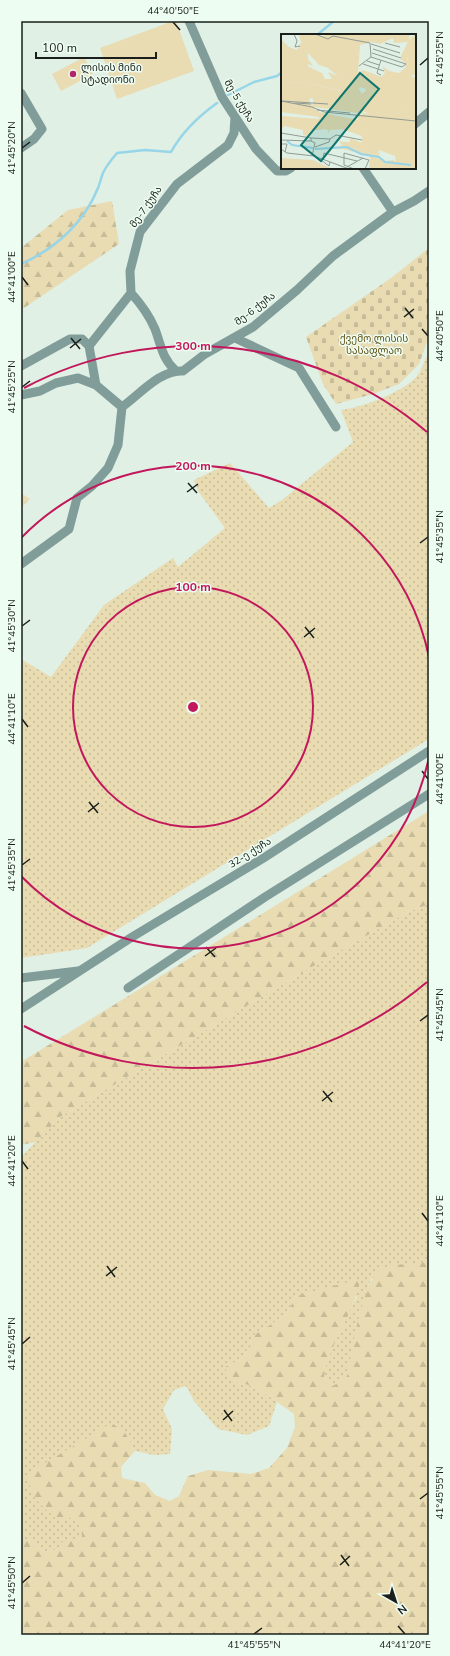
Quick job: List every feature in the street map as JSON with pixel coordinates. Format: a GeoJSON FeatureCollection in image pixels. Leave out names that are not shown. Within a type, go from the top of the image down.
{"type":"FeatureCollection","features":[{"type":"Feature","properties":{"kind":"street","name":"მე-5 ქუჩა"},"geometry":{"type":"LineString","coordinates":[[189,21],[222,98],[256,149],[277,172],[289,169]]}},
{"type":"Feature","properties":{"kind":"street"},"geometry":{"type":"LineString","coordinates":[[21,93],[42,129],[34,139],[21,148]]}},
{"type":"Feature","properties":{"kind":"street"},"geometry":{"type":"LineString","coordinates":[[416,123],[429,112]]}},
{"type":"Feature","properties":{"kind":"street","name":"მე-7 ქუჩა"},"geometry":{"type":"LineString","coordinates":[[131,293],[130,271],[140,232],[177,184],[228,145],[234,133],[236,117]]}},
{"type":"Feature","properties":{"kind":"street"},"geometry":{"type":"LineString","coordinates":[[364,169],[393,212]]}},
{"type":"Feature","properties":{"kind":"street","name":"მე-6 ქუჩა"},"geometry":{"type":"LineString","coordinates":[[122,407],[138,396],[155,380],[175,370],[182,371],[205,354],[253,327],[297,290],[333,256],[393,212],[414,202],[429,191]]}},
{"type":"Feature","properties":{"kind":"street"},"geometry":{"type":"LineString","coordinates":[[89,346],[131,293],[144,306],[154,328],[166,362],[175,370]]}},
{"type":"Feature","properties":{"kind":"street"},"geometry":{"type":"LineString","coordinates":[[235,338],[299,368],[336,427]]}},
{"type":"Feature","properties":{"kind":"street"},"geometry":{"type":"LineString","coordinates":[[21,366],[70,339],[82,339],[89,346],[96,384]]}},
{"type":"Feature","properties":{"kind":"street"},"geometry":{"type":"LineString","coordinates":[[21,394],[40,391],[56,383],[78,378],[96,384],[122,407],[118,445],[108,468],[92,486],[77,498],[69,529],[21,564]]}},
{"type":"Feature","properties":{"kind":"street","name":"32-ე ქუჩა"},"geometry":{"type":"LineString","coordinates":[[21,1009],[132,937],[262,859],[429,751]]}},
{"type":"Feature","properties":{"kind":"street"},"geometry":{"type":"LineString","coordinates":[[128,988],[265,897],[429,794]]}},
{"type":"Feature","properties":{"kind":"street"},"geometry":{"type":"LineString","coordinates":[[21,978],[81,971]]}},
{"type":"Feature","properties":{"kind":"green space"},"geometry":{"type":"Polygon","coordinates":[[[176,21],[194,71],[117,99],[100,48],[176,21]]]}},
{"type":"Feature","properties":{"kind":"green space","name":"ლისის მინი სტადიონი"},"geometry":{"type":"Polygon","coordinates":[[[84,57],[93,74],[61,91],[52,74],[84,57]]]}},
{"type":"Feature","properties":{"kind":"green space"},"geometry":{"type":"Polygon","coordinates":[[[112,201],[119,244],[21,310],[21,248],[68,210],[112,201]]]}},
{"type":"Feature","properties":{"kind":"green space","name":"ქვემო ლისის სასაფლაო"},"geometry":{"type":"Polygon","coordinates":[[[429,248],[429,337],[419,364],[399,384],[373,394],[336,404],[323,384],[306,337],[391,278],[429,248]]]}},
{"type":"Feature","properties":{"kind":"green space"},"geometry":{"type":"Polygon","coordinates":[[[429,351],[429,739],[87,948],[21,958],[21,659],[51,677],[104,605],[173,558],[178,567],[225,528],[198,491],[194,480],[230,463],[269,508],[282,500],[353,442],[341,410],[370,403],[393,393],[411,382],[419,374],[429,351]]]}},
{"type":"Feature","properties":{"kind":"green space"},"geometry":{"type":"Polygon","coordinates":[[[21,493],[30,499],[21,508],[21,493]]]}},
{"type":"Feature","properties":{"kind":"green space"},"geometry":{"type":"Polygon","coordinates":[[[429,811],[429,904],[408,912],[310,968],[60,1117],[36,1142],[21,1145],[21,1062],[429,811]]]}},
{"type":"Feature","properties":{"kind":"green space"},"geometry":{"type":"Polygon","coordinates":[[[429,904],[429,1261],[371,1279],[362,1308],[347,1376],[333,1386],[324,1377],[326,1361],[357,1296],[296,1296],[286,1315],[254,1335],[243,1358],[225,1367],[237,1382],[256,1387],[277,1402],[269,1426],[247,1435],[218,1429],[194,1401],[186,1386],[174,1390],[163,1409],[172,1429],[170,1454],[154,1455],[135,1451],[126,1434],[73,1518],[81,1528],[82,1537],[75,1543],[62,1542],[59,1549],[45,1552],[29,1540],[21,1542],[21,1157],[60,1117],[310,968],[408,912],[429,904]]]}},
{"type":"Feature","properties":{"kind":"green space"},"geometry":{"type":"Polygon","coordinates":[[[429,1261],[429,1635],[21,1635],[21,1542],[29,1540],[45,1552],[59,1549],[62,1542],[68,1538],[75,1543],[82,1537],[81,1528],[73,1518],[59,1519],[47,1511],[32,1495],[28,1478],[40,1466],[112,1423],[126,1434],[135,1451],[121,1467],[122,1478],[145,1483],[155,1495],[170,1501],[179,1496],[188,1476],[208,1470],[251,1474],[269,1468],[287,1448],[295,1427],[294,1414],[256,1387],[237,1382],[229,1378],[225,1367],[243,1358],[254,1335],[286,1315],[296,1296],[360,1279],[353,1304],[327,1364],[324,1377],[333,1386],[347,1376],[359,1317],[369,1285],[376,1274],[388,1266],[429,1261]]]}},
{"type":"Feature","properties":{"kind":"waterway"},"geometry":{"type":"LineString","coordinates":[[318,34],[334,21]]}},
{"type":"Feature","properties":{"kind":"waterway"},"geometry":{"type":"LineString","coordinates":[[228,95],[254,82],[277,76],[281,73]]}},
{"type":"Feature","properties":{"kind":"waterway"},"geometry":{"type":"LineString","coordinates":[[21,264],[45,251],[67,234],[85,213],[98,188],[103,173],[117,153],[145,150],[171,152],[191,125],[217,103]]}},
{"type":"Feature","properties":{"kind":"place","name":"ლისის მინი სტადიონი"},"geometry":{"type":"Point","coordinates":[73,74]}}]}
